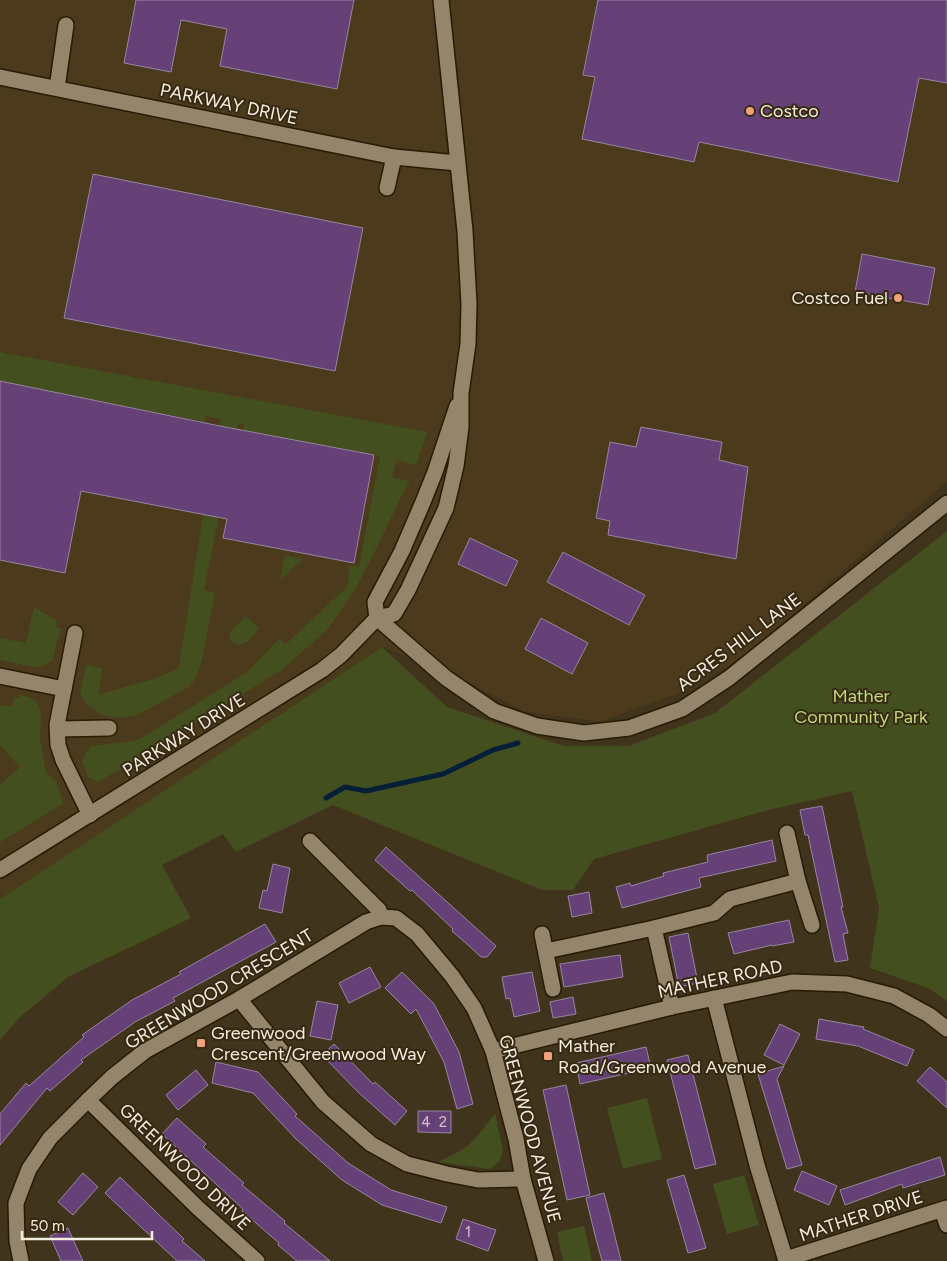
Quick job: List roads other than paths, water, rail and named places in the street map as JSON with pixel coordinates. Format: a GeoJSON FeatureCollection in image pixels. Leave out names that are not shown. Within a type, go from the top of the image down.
{"type":"FeatureCollection","features":[{"type":"Feature","properties":{"kind":"street","name":"PARKWAY DRIVE"},"geometry":{"type":"LineString","coordinates":[[0,870],[322,670],[341,655],[376,618],[394,614],[408,590],[446,508],[456,466],[461,427],[461,393],[468,344],[469,304],[465,231],[441,0]]}},
{"type":"Feature","properties":{"kind":"street"},"geometry":{"type":"LineString","coordinates":[[57,88],[66,25]]}},
{"type":"Feature","properties":{"kind":"street","name":"PARKWAY DRIVE"},"geometry":{"type":"LineString","coordinates":[[0,77],[394,157],[458,163]]}},
{"type":"Feature","properties":{"kind":"street"},"geometry":{"type":"LineString","coordinates":[[387,188],[394,157]]}},
{"type":"Feature","properties":{"kind":"street","name":"PARKWAY DRIVE"},"geometry":{"type":"LineString","coordinates":[[376,618],[375,602],[402,551],[423,502],[461,393]]}},
{"type":"Feature","properties":{"kind":"street","name":"ACRES HILL LANE"},"geometry":{"type":"LineString","coordinates":[[376,618],[446,678],[494,711],[537,726],[584,733],[629,728],[682,709],[729,678],[947,503]]}},
{"type":"Feature","properties":{"kind":"street"},"geometry":{"type":"LineString","coordinates":[[75,633],[64,689],[58,729],[58,744],[63,760],[90,815]]}},
{"type":"Feature","properties":{"kind":"street"},"geometry":{"type":"LineString","coordinates":[[0,676],[64,689]]}},
{"type":"Feature","properties":{"kind":"street"},"geometry":{"type":"LineString","coordinates":[[58,729],[110,728]]}},
{"type":"Feature","properties":{"kind":"street"},"geometry":{"type":"LineString","coordinates":[[787,834],[798,881],[812,925]]}},
{"type":"Feature","properties":{"kind":"street"},"geometry":{"type":"LineString","coordinates":[[310,841],[379,910],[381,917]]}},
{"type":"Feature","properties":{"kind":"street"},"geometry":{"type":"LineString","coordinates":[[546,950],[654,928],[714,913],[730,899],[798,881]]}},
{"type":"Feature","properties":{"kind":"street","name":"GREENWOOD CRESCENT"},"geometry":{"type":"LineString","coordinates":[[21,1261],[17,1240],[16,1203],[29,1169],[50,1138],[112,1077],[145,1051],[239,999],[366,922],[381,917]]}},
{"type":"Feature","properties":{"kind":"street","name":"GREENWOOD AVENUE"},"geometry":{"type":"LineString","coordinates":[[381,917],[396,918],[417,934],[452,976],[474,1008],[493,1051],[514,1130],[523,1179],[546,1261]]}},
{"type":"Feature","properties":{"kind":"street"},"geometry":{"type":"LineString","coordinates":[[654,928],[672,1007]]}},
{"type":"Feature","properties":{"kind":"street"},"geometry":{"type":"LineString","coordinates":[[542,934],[553,989]]}},
{"type":"Feature","properties":{"kind":"street","name":"MATHER ROAD"},"geometry":{"type":"LineString","coordinates":[[493,1051],[672,1007],[792,982],[847,984],[894,996],[929,1015],[947,1029]]}},
{"type":"Feature","properties":{"kind":"street"},"geometry":{"type":"LineString","coordinates":[[714,998],[758,1165],[786,1260]]}},
{"type":"Feature","properties":{"kind":"street"},"geometry":{"type":"LineString","coordinates":[[239,999],[323,1102],[371,1144],[407,1164],[447,1174],[478,1180],[523,1179]]}},
{"type":"Feature","properties":{"kind":"street","name":"GREENWOOD DRIVE"},"geometry":{"type":"LineString","coordinates":[[88,1100],[198,1208],[257,1261]]}},
{"type":"Feature","properties":{"kind":"street"},"geometry":{"type":"LineString","coordinates":[[944,1209],[947,1225]]}},
{"type":"Feature","properties":{"kind":"street","name":"MATHER DRIVE"},"geometry":{"type":"LineString","coordinates":[[786,1260],[944,1209]]}},
{"type":"Feature","properties":{"kind":"waterway"},"geometry":{"type":"LineString","coordinates":[[326,798],[345,787],[366,791],[443,774],[493,750],[518,743]]}},
{"type":"Feature","properties":{"kind":"place","name":"Costco"},"geometry":{"type":"Point","coordinates":[750,111]}},
{"type":"Feature","properties":{"kind":"place","name":"Costco Fuel"},"geometry":{"type":"Point","coordinates":[898,298]}},
{"type":"Feature","properties":{"kind":"place","name":"Greenwood Crescent/Greenwood Way"},"geometry":{"type":"Point","coordinates":[201,1043]}},
{"type":"Feature","properties":{"kind":"place","name":"Mather Road/Greenwood Avenue"},"geometry":{"type":"Point","coordinates":[548,1056]}},
{"type":"Feature","properties":{"kind":"park label","name":"Mather Community Park"},"geometry":{"type":"Point","coordinates":[861,706]}}]}
